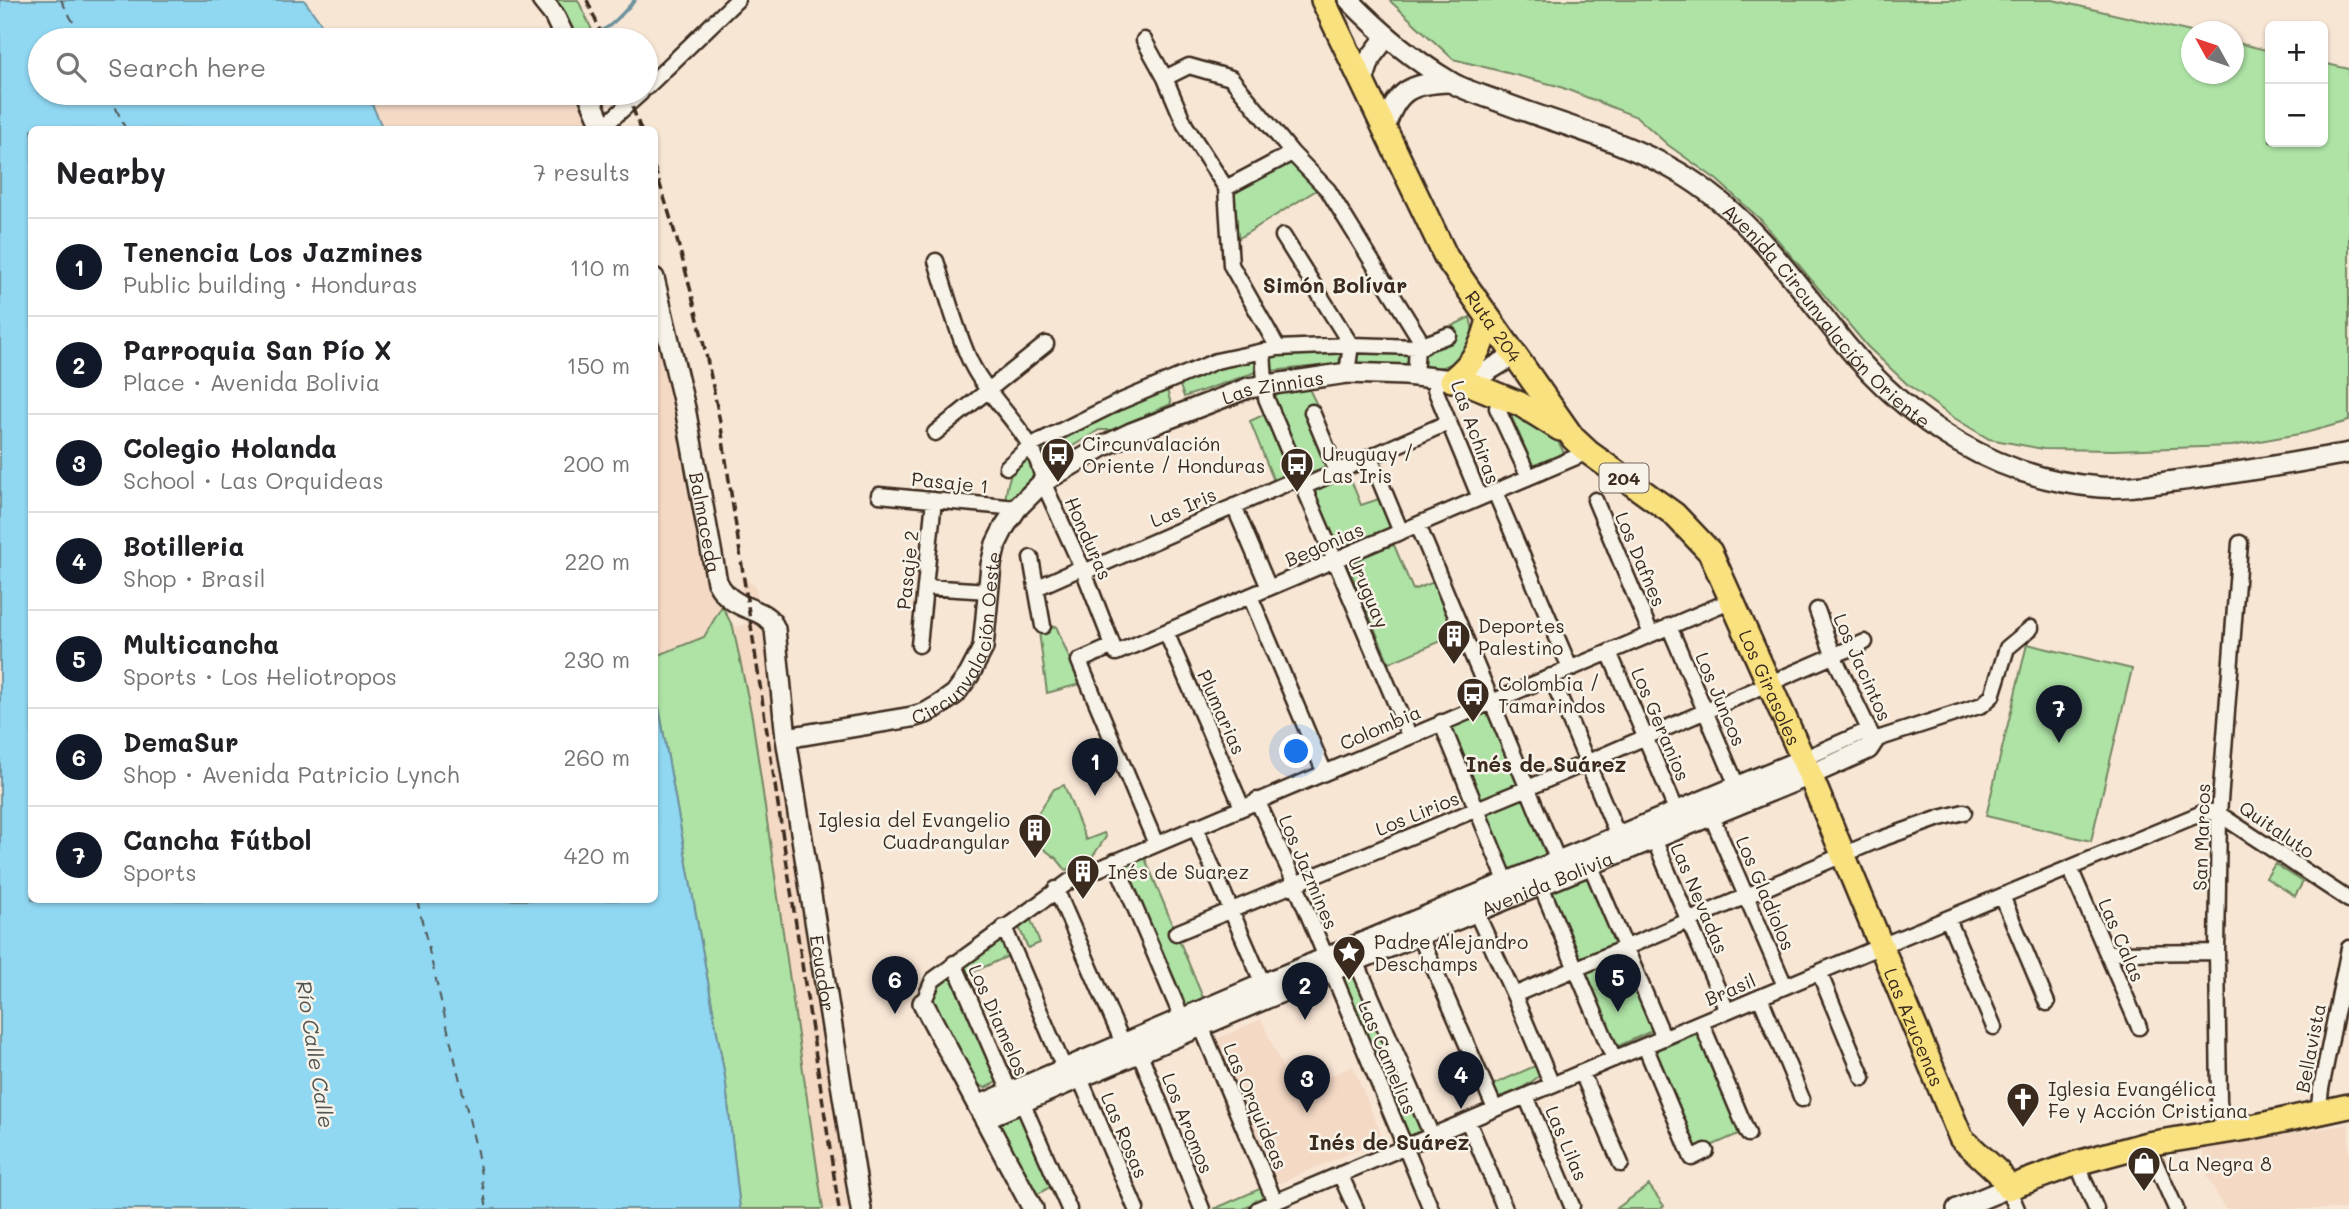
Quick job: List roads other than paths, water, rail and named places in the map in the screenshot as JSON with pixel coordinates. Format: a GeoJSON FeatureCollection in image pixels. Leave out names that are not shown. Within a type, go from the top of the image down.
{"type":"FeatureCollection","features":[{"type":"Feature","properties":{"kind":"main road","name":"Ruta 204"},"geometry":{"type":"LineString","coordinates":[[1323,0],[1434,236],[1458,276],[1580,445],[1685,523],[1710,552],[1732,600]]}},
{"type":"Feature","properties":{"kind":"main road"},"geometry":{"type":"LineString","coordinates":[[1450,380],[1473,361],[1483,344],[1489,319]]}},
{"type":"Feature","properties":{"kind":"main road"},"geometry":{"type":"LineString","coordinates":[[1450,380],[1520,404],[1580,445]]}},
{"type":"Feature","properties":{"kind":"main road","name":"Los Girasoles"},"geometry":{"type":"LineString","coordinates":[[1732,600],[1807,767]]}},
{"type":"Feature","properties":{"kind":"main road","name":"Las Azucenas"},"geometry":{"type":"LineString","coordinates":[[1807,767],[1961,1138],[1999,1173],[2008,1188]]}},
{"type":"Feature","properties":{"kind":"main road"},"geometry":{"type":"LineString","coordinates":[[2008,1188],[2077,1163],[2147,1144],[2318,1114],[2349,1105]]}},
{"type":"Feature","properties":{"kind":"street"},"geometry":{"type":"LineString","coordinates":[[542,0],[560,28]]}},
{"type":"Feature","properties":{"kind":"street"},"geometry":{"type":"LineString","coordinates":[[658,76],[737,0]]}},
{"type":"Feature","properties":{"kind":"street","name":"Avenida Circunvalación Oriente"},"geometry":{"type":"LineString","coordinates":[[1349,0],[1387,36],[1450,82],[1646,155],[1698,184],[1749,228],[1791,274],[1868,371],[1900,403],[1940,432],[2005,465],[2077,484],[2101,487],[2138,486],[2204,478],[2349,453]]}},
{"type":"Feature","properties":{"kind":"street"},"geometry":{"type":"LineString","coordinates":[[1363,82],[1371,57],[1387,36]]}},
{"type":"Feature","properties":{"kind":"street"},"geometry":{"type":"LineString","coordinates":[[1144,40],[1165,78],[1185,125],[1226,188],[1231,265],[1278,348]]}},
{"type":"Feature","properties":{"kind":"street"},"geometry":{"type":"LineString","coordinates":[[1165,78],[1189,66],[1231,78],[1292,153],[1328,190],[1421,347],[1415,376]]}},
{"type":"Feature","properties":{"kind":"street"},"geometry":{"type":"LineString","coordinates":[[1385,128],[1390,110],[1406,90],[1417,85],[1450,82]]}},
{"type":"Feature","properties":{"kind":"street"},"geometry":{"type":"LineString","coordinates":[[593,105],[603,126]]}},
{"type":"Feature","properties":{"kind":"street"},"geometry":{"type":"LineString","coordinates":[[606,126],[628,105]]}},
{"type":"Feature","properties":{"kind":"street"},"geometry":{"type":"LineString","coordinates":[[1226,188],[1292,153]]}},
{"type":"Feature","properties":{"kind":"street"},"geometry":{"type":"LineString","coordinates":[[1283,236],[1351,345],[1347,373]]}},
{"type":"Feature","properties":{"kind":"street","name":"Honduras"},"geometry":{"type":"LineString","coordinates":[[936,261],[972,363],[988,390],[1030,446],[1113,646]]}},
{"type":"Feature","properties":{"kind":"street","name":"Balmaceda"},"geometry":{"type":"LineString","coordinates":[[658,295],[685,408],[715,573],[720,587],[733,603],[762,613],[774,624],[786,738]]}},
{"type":"Feature","properties":{"kind":"street"},"geometry":{"type":"LineString","coordinates":[[1006,467],[1030,446],[1119,402],[1216,361],[1278,348],[1351,345],[1421,347],[1449,335]]}},
{"type":"Feature","properties":{"kind":"street"},"geometry":{"type":"LineString","coordinates":[[934,433],[1046,344]]}},
{"type":"Feature","properties":{"kind":"street","name":"Uruguay"},"geometry":{"type":"LineString","coordinates":[[1263,351],[1266,398],[1409,735]]}},
{"type":"Feature","properties":{"kind":"street","name":"Las Zinnias"},"geometry":{"type":"LineString","coordinates":[[1043,482],[1102,447],[1132,433],[1248,388],[1347,373],[1450,380],[1483,374],[1514,355]]}},
{"type":"Feature","properties":{"kind":"street","name":"Las Achiras"},"geometry":{"type":"LineString","coordinates":[[1450,380],[1435,390],[1480,498]]}},
{"type":"Feature","properties":{"kind":"street"},"geometry":{"type":"LineString","coordinates":[[1497,408],[1529,477]]}},
{"type":"Feature","properties":{"kind":"street"},"geometry":{"type":"LineString","coordinates":[[1312,412],[1337,472]]}},
{"type":"Feature","properties":{"kind":"street","name":"Las Iris"},"geometry":{"type":"LineString","coordinates":[[1036,588],[1234,506],[1337,472],[1449,422]]}},
{"type":"Feature","properties":{"kind":"street","name":"Begonias"},"geometry":{"type":"LineString","coordinates":[[1156,844],[1079,661],[1113,646],[1116,653],[1418,525],[1529,477],[1580,445]]}},
{"type":"Feature","properties":{"kind":"street"},"geometry":{"type":"LineString","coordinates":[[1370,457],[1401,532]]}},
{"type":"Feature","properties":{"kind":"street","name":"Circunvalación Oeste"},"geometry":{"type":"LineString","coordinates":[[786,738],[912,717],[941,705],[955,694],[983,648],[991,565],[996,544],[1004,526],[1017,508],[1043,482]]}},
{"type":"Feature","properties":{"kind":"street","name":"Las Achiras"},"geometry":{"type":"LineString","coordinates":[[1494,492],[1570,668]]}},
{"type":"Feature","properties":{"kind":"street","name":"Pasaje 1"},"geometry":{"type":"LineString","coordinates":[[879,495],[1017,508]]}},
{"type":"Feature","properties":{"kind":"street","name":"Pasaje 2"},"geometry":{"type":"LineString","coordinates":[[919,645],[934,500]]}},
{"type":"Feature","properties":{"kind":"street","name":"Los Dafnes"},"geometry":{"type":"LineString","coordinates":[[1595,500],[1651,634]]}},
{"type":"Feature","properties":{"kind":"street"},"geometry":{"type":"LineString","coordinates":[[1234,506],[1269,588]]}},
{"type":"Feature","properties":{"kind":"street"},"geometry":{"type":"LineString","coordinates":[[1418,525],[1558,861]]}},
{"type":"Feature","properties":{"kind":"street","name":"San Marcos"},"geometry":{"type":"LineString","coordinates":[[2222,1131],[2219,1101],[2217,952],[2219,814],[2240,543]]}},
{"type":"Feature","properties":{"kind":"street"},"geometry":{"type":"LineString","coordinates":[[1031,558],[1042,626]]}},
{"type":"Feature","properties":{"kind":"street"},"geometry":{"type":"LineString","coordinates":[[925,587],[989,591]]}},
{"type":"Feature","properties":{"kind":"street"},"geometry":{"type":"LineString","coordinates":[[1250,596],[1324,771]]}},
{"type":"Feature","properties":{"kind":"street","name":"Colombia"},"geometry":{"type":"LineString","coordinates":[[923,1003],[933,980],[1056,889],[1324,771],[1732,600]]}},
{"type":"Feature","properties":{"kind":"street","name":"Los Jacintos"},"geometry":{"type":"LineString","coordinates":[[1817,610],[1834,657],[1871,735]]}},
{"type":"Feature","properties":{"kind":"street","name":"Los Juncos"},"geometry":{"type":"LineString","coordinates":[[1670,626],[1737,786]]}},
{"type":"Feature","properties":{"kind":"street"},"geometry":{"type":"LineString","coordinates":[[1871,735],[1982,705],[1992,696],[2007,648],[2031,628]]}},
{"type":"Feature","properties":{"kind":"street","name":"Plumarias"},"geometry":{"type":"LineString","coordinates":[[1166,632],[1242,807]]}},
{"type":"Feature","properties":{"kind":"street","name":"Los Lirios"},"geometry":{"type":"LineString","coordinates":[[1176,933],[1528,788],[1865,642]]}},
{"type":"Feature","properties":{"kind":"street","name":"Los Geranios"},"geometry":{"type":"LineString","coordinates":[[1609,652],[1676,811]]}},
{"type":"Feature","properties":{"kind":"street"},"geometry":{"type":"LineString","coordinates":[[1551,676],[1618,836]]}},
{"type":"Feature","properties":{"kind":"street"},"geometry":{"type":"LineString","coordinates":[[1441,722],[1507,883]]}},
{"type":"Feature","properties":{"kind":"street","name":"Avenida Bolivia"},"geometry":{"type":"LineString","coordinates":[[981,1112],[1131,1047],[1201,1026],[1328,964],[1507,883],[1737,786],[1868,749],[1871,735]]}},
{"type":"Feature","properties":{"kind":"street","name":"Ecuador"},"geometry":{"type":"LineString","coordinates":[[786,738],[861,1209]]}},
{"type":"Feature","properties":{"kind":"street","name":"Avenida Bolivia"},"geometry":{"type":"LineString","coordinates":[[1131,1047],[1182,1018],[1263,984],[1328,964],[1356,961],[1541,886],[1711,815],[1807,767]]}},
{"type":"Feature","properties":{"kind":"street","name":"Los Jazmines"},"geometry":{"type":"LineString","coordinates":[[1257,800],[1328,964]]}},
{"type":"Feature","properties":{"kind":"street","name":"Brasil"},"geometry":{"type":"LineString","coordinates":[[1258,1209],[1282,1203],[1340,1174],[2207,811],[2219,814]]}},
{"type":"Feature","properties":{"kind":"street"},"geometry":{"type":"LineString","coordinates":[[1514,995],[1844,854],[1930,821],[1964,813]]}},
{"type":"Feature","properties":{"kind":"street","name":"Quitaluto"},"geometry":{"type":"LineString","coordinates":[[2219,814],[2349,900]]}},
{"type":"Feature","properties":{"kind":"street","name":"Los Gladiolos"},"geometry":{"type":"LineString","coordinates":[[1711,815],[1785,986]]}},
{"type":"Feature","properties":{"kind":"street"},"geometry":{"type":"LineString","coordinates":[[1195,827],[1263,984]]}},
{"type":"Feature","properties":{"kind":"street","name":"Las Nevadas"},"geometry":{"type":"LineString","coordinates":[[1654,839],[1727,1011]]}},
{"type":"Feature","properties":{"kind":"street"},"geometry":{"type":"LineString","coordinates":[[1115,861],[1182,1018]]}},
{"type":"Feature","properties":{"kind":"street"},"geometry":{"type":"LineString","coordinates":[[1590,864],[1664,1038]]}},
{"type":"Feature","properties":{"kind":"street","name":"Las Calas"},"geometry":{"type":"LineString","coordinates":[[2070,868],[2139,1027]]}},
{"type":"Feature","properties":{"kind":"street"},"geometry":{"type":"LineString","coordinates":[[1541,886],[1614,1059]]}},
{"type":"Feature","properties":{"kind":"street","name":"Los Aromos"},"geometry":{"type":"LineString","coordinates":[[1056,889],[1131,1047],[1202,1209]]}},
{"type":"Feature","properties":{"kind":"street"},"geometry":{"type":"LineString","coordinates":[[2002,896],[2047,1003]]}},
{"type":"Feature","properties":{"kind":"street"},"geometry":{"type":"LineString","coordinates":[[1476,912],[1552,1086]]}},
{"type":"Feature","properties":{"kind":"street"},"geometry":{"type":"LineString","coordinates":[[1948,919],[1994,1027]]}},
{"type":"Feature","properties":{"kind":"street","name":"Las Rosas"},"geometry":{"type":"LineString","coordinates":[[1004,927],[1136,1209]]}},
{"type":"Feature","properties":{"kind":"street"},"geometry":{"type":"LineString","coordinates":[[1419,934],[1495,1109]]}},
{"type":"Feature","properties":{"kind":"street","name":"Bellavista"},"geometry":{"type":"LineString","coordinates":[[2318,1114],[2320,1089],[2349,948]]}},
{"type":"Feature","properties":{"kind":"street"},"geometry":{"type":"LineString","coordinates":[[2107,953],[2217,952]]}},
{"type":"Feature","properties":{"kind":"street"},"geometry":{"type":"LineString","coordinates":[[1356,961],[1432,1136]]}},
{"type":"Feature","properties":{"kind":"street","name":"Los Diamelos"},"geometry":{"type":"LineString","coordinates":[[954,963],[1069,1209]]}},
{"type":"Feature","properties":{"kind":"street","name":"Las Camelias"},"geometry":{"type":"LineString","coordinates":[[1328,964],[1431,1209]]}},
{"type":"Feature","properties":{"kind":"street"},"geometry":{"type":"LineString","coordinates":[[1819,972],[1863,1078]]}},
{"type":"Feature","properties":{"kind":"street"},"geometry":{"type":"LineString","coordinates":[[1760,997],[1802,1098]]}},
{"type":"Feature","properties":{"kind":"street"},"geometry":{"type":"LineString","coordinates":[[923,1003],[1033,1209]]}},
{"type":"Feature","properties":{"kind":"street"},"geometry":{"type":"LineString","coordinates":[[1701,1022],[1748,1134]]}},
{"type":"Feature","properties":{"kind":"street","name":"Las Orquideas"},"geometry":{"type":"LineString","coordinates":[[1201,1026],[1282,1203]]}},
{"type":"Feature","properties":{"kind":"street"},"geometry":{"type":"LineString","coordinates":[[1645,1046],[1692,1158],[1706,1152]]}},
{"type":"Feature","properties":{"kind":"street"},"geometry":{"type":"LineString","coordinates":[[1582,1073],[1621,1164]]}},
{"type":"Feature","properties":{"kind":"street","name":"Las Lilas"},"geometry":{"type":"LineString","coordinates":[[1526,1096],[1572,1206]]}},
{"type":"Feature","properties":{"kind":"street"},"geometry":{"type":"LineString","coordinates":[[1468,1121],[1505,1209]]}},
{"type":"Feature","properties":{"kind":"street"},"geometry":{"type":"LineString","coordinates":[[2147,1144],[2176,1209]]}},
{"type":"Feature","properties":{"kind":"street"},"geometry":{"type":"LineString","coordinates":[[2077,1163],[2096,1209]]}},
{"type":"Feature","properties":{"kind":"street"},"geometry":{"type":"LineString","coordinates":[[1340,1174],[1356,1209]]}},
{"type":"Feature","properties":{"kind":"street"},"geometry":{"type":"LineString","coordinates":[[1957,1209],[2008,1188],[2017,1209]]}},
{"type":"Feature","properties":{"kind":"water","name":"Río Calle Calle"},"geometry":{"type":"Polygon","coordinates":[[[0,0],[304,0],[324,28],[28,28],[28,105],[372,105],[382,126],[28,126],[28,903],[658,903],[658,702],[725,1077],[740,1209],[0,1209],[0,0]]]}},
{"type":"Feature","properties":{"kind":"waterway"},"geometry":{"type":"LineString","coordinates":[[606,28],[635,0]]}},
{"type":"Feature","properties":{"kind":"railway"},"geometry":{"type":"LineString","coordinates":[[587,0],[599,28]]}},
{"type":"Feature","properties":{"kind":"railway"},"geometry":{"type":"LineString","coordinates":[[632,105],[639,126]]}},
{"type":"Feature","properties":{"kind":"railway"},"geometry":{"type":"LineString","coordinates":[[658,180],[692,296],[721,427],[839,1209]]}},
{"type":"Feature","properties":{"kind":"place","name":"Circunvalación Oriente / Honduras"},"geometry":{"type":"Point","coordinates":[1058,484]}},
{"type":"Feature","properties":{"kind":"place","name":"Uruguay / Las Iris"},"geometry":{"type":"Point","coordinates":[1297,494]}},
{"type":"Feature","properties":{"kind":"place","name":"Deportes Palestino"},"geometry":{"type":"Point","coordinates":[1454,666]}},
{"type":"Feature","properties":{"kind":"place","name":"Colombia / Tamarindos"},"geometry":{"type":"Point","coordinates":[1473,724]}},
{"type":"Feature","properties":{"kind":"place","name":"Cancha Fútbol"},"geometry":{"type":"Point","coordinates":[2059,743]}},
{"type":"Feature","properties":{"kind":"place","name":"Tenencia Los Jazmines"},"geometry":{"type":"Point","coordinates":[1095,796]}},
{"type":"Feature","properties":{"kind":"place","name":"Iglesia del Evangelio Cuadrangular"},"geometry":{"type":"Point","coordinates":[1035,860]}},
{"type":"Feature","properties":{"kind":"place","name":"Inés de Suarez"},"geometry":{"type":"Point","coordinates":[1083,901]}},
{"type":"Feature","properties":{"kind":"place","name":"Padre Alejandro Deschamps"},"geometry":{"type":"Point","coordinates":[1349,982]}},
{"type":"Feature","properties":{"kind":"place","name":"Multicancha"},"geometry":{"type":"Point","coordinates":[1618,1012]}},
{"type":"Feature","properties":{"kind":"place","name":"DemaSur"},"geometry":{"type":"Point","coordinates":[895,1014]}},
{"type":"Feature","properties":{"kind":"place","name":"Parroquia San Pío X"},"geometry":{"type":"Point","coordinates":[1305,1020]}},
{"type":"Feature","properties":{"kind":"place","name":"Botilleria"},"geometry":{"type":"Point","coordinates":[1461,1109]}},
{"type":"Feature","properties":{"kind":"place","name":"Colegio Holanda"},"geometry":{"type":"Point","coordinates":[1307,1113]}},
{"type":"Feature","properties":{"kind":"place","name":"Iglesia Evangélica Fe y Acción Cristiana"},"geometry":{"type":"Point","coordinates":[2023,1129]}},
{"type":"Feature","properties":{"kind":"place","name":"La Negra 8"},"geometry":{"type":"Point","coordinates":[2144,1193]}},
{"type":"Feature","properties":{"kind":"district","name":"Simón Bolívar"},"geometry":{"type":"Point","coordinates":[1335,284]}},
{"type":"Feature","properties":{"kind":"district","name":"Inés de Suárez"},"geometry":{"type":"Point","coordinates":[1546,763]}},
{"type":"Feature","properties":{"kind":"district","name":"Inés de Suárez"},"geometry":{"type":"Point","coordinates":[1389,1141]}}]}
